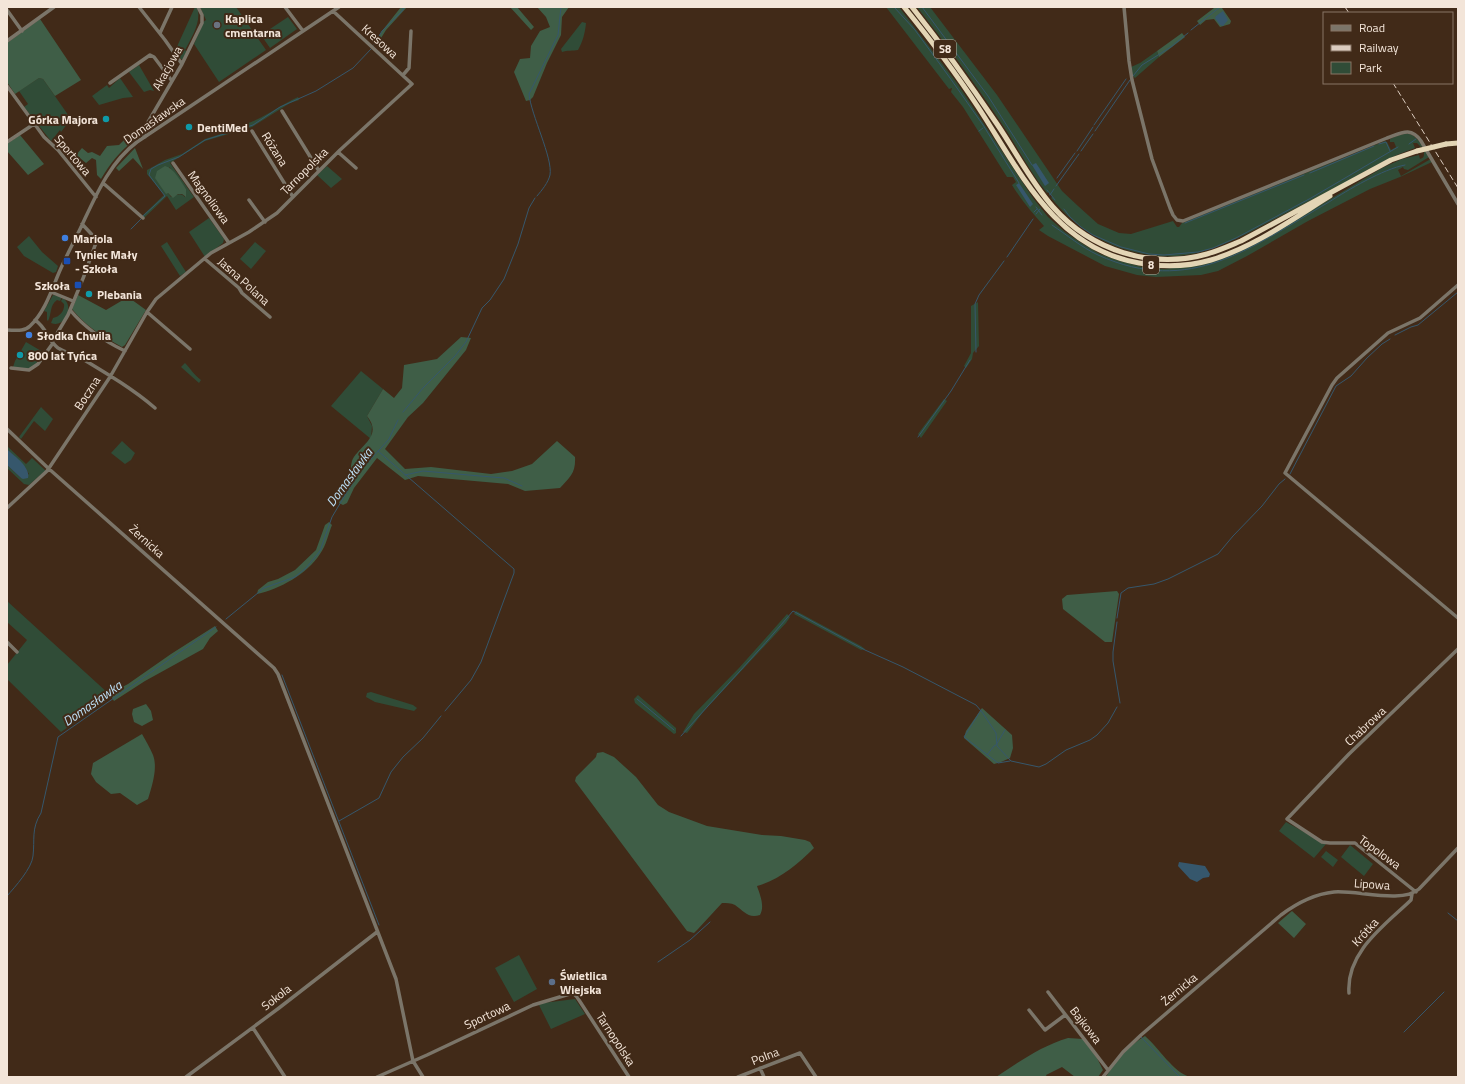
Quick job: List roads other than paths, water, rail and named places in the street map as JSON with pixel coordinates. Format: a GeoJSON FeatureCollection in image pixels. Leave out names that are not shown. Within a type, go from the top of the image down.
{"type":"FeatureCollection","features":[{"type":"Feature","properties":{"kind":"highway","name":"S8"},"geometry":{"type":"LineString","coordinates":[[904,7],[944,59]]}},
{"type":"Feature","properties":{"kind":"highway","name":"S8"},"geometry":{"type":"LineString","coordinates":[[912,7],[976,92]]}},
{"type":"Feature","properties":{"kind":"highway","name":"8"},"geometry":{"type":"LineString","coordinates":[[944,59],[966,89],[1033,192],[1048,211],[1063,227],[1082,240],[1101,251],[1123,260],[1145,264],[1182,265],[1210,260],[1228,254],[1266,235],[1354,180]]}},
{"type":"Feature","properties":{"kind":"highway","name":"8"},"geometry":{"type":"LineString","coordinates":[[976,92],[1038,188],[1061,215],[1077,229],[1096,241],[1115,250],[1156,259],[1176,259],[1220,250],[1240,241],[1391,160],[1417,151],[1446,144],[1458,143]]}},
{"type":"Feature","properties":{"kind":"street"},"geometry":{"type":"LineString","coordinates":[[7,41],[54,7]]}},
{"type":"Feature","properties":{"kind":"street"},"geometry":{"type":"LineString","coordinates":[[139,7],[182,64]]}},
{"type":"Feature","properties":{"kind":"street"},"geometry":{"type":"LineString","coordinates":[[160,33],[172,7]]}},
{"type":"Feature","properties":{"kind":"street","name":"Akacjowa"},"geometry":{"type":"LineString","coordinates":[[145,137],[143,133],[144,129],[182,64],[202,23],[202,15],[198,7]]}},
{"type":"Feature","properties":{"kind":"street"},"geometry":{"type":"LineString","coordinates":[[285,7],[302,31]]}},
{"type":"Feature","properties":{"kind":"street","name":"Domasławska"},"geometry":{"type":"LineString","coordinates":[[7,330],[24,330],[35,320],[46,303],[82,224],[103,183],[120,157],[145,137],[339,7]]}},
{"type":"Feature","properties":{"kind":"street"},"geometry":{"type":"LineString","coordinates":[[1124,7],[1130,69],[1148,146],[1170,208],[1177,220],[1183,221],[1410,131],[1414,133],[1421,141],[1458,204]]}},
{"type":"Feature","properties":{"kind":"street"},"geometry":{"type":"LineString","coordinates":[[7,10],[22,31]]}},
{"type":"Feature","properties":{"kind":"street","name":"Kresowa"},"geometry":{"type":"LineString","coordinates":[[333,11],[403,75],[412,84],[410,86]]}},
{"type":"Feature","properties":{"kind":"street"},"geometry":{"type":"LineString","coordinates":[[403,75],[410,68],[411,31]]}},
{"type":"Feature","properties":{"kind":"street"},"geometry":{"type":"LineString","coordinates":[[110,83],[151,55],[172,81]]}},
{"type":"Feature","properties":{"kind":"street","name":"Sportowa"},"geometry":{"type":"LineString","coordinates":[[7,86],[34,124],[96,197]]}},
{"type":"Feature","properties":{"kind":"street","name":"Tarnopolska"},"geometry":{"type":"LineString","coordinates":[[205,259],[212,253],[249,232],[277,213],[319,170],[410,86]]}},
{"type":"Feature","properties":{"kind":"street"},"geometry":{"type":"LineString","coordinates":[[282,110],[319,170]]}},
{"type":"Feature","properties":{"kind":"street"},"geometry":{"type":"LineString","coordinates":[[7,142],[34,124]]}},
{"type":"Feature","properties":{"kind":"street","name":"Różana"},"geometry":{"type":"LineString","coordinates":[[252,132],[293,197]]}},
{"type":"Feature","properties":{"kind":"street"},"geometry":{"type":"LineString","coordinates":[[338,152],[356,168]]}},
{"type":"Feature","properties":{"kind":"street","name":"Magnoliowa"},"geometry":{"type":"LineString","coordinates":[[173,163],[229,243]]}},
{"type":"Feature","properties":{"kind":"street"},"geometry":{"type":"LineString","coordinates":[[103,183],[143,218]]}},
{"type":"Feature","properties":{"kind":"street"},"geometry":{"type":"LineString","coordinates":[[249,200],[265,222]]}},
{"type":"Feature","properties":{"kind":"street"},"geometry":{"type":"LineString","coordinates":[[11,368],[29,370],[38,364],[70,310],[97,240],[82,224]]}},
{"type":"Feature","properties":{"kind":"street","name":"Boczna"},"geometry":{"type":"LineString","coordinates":[[7,508],[41,477],[48,468],[85,416],[110,377],[156,299],[205,259]]}},
{"type":"Feature","properties":{"kind":"street","name":"Jasna Polana"},"geometry":{"type":"LineString","coordinates":[[205,259],[270,317]]}},
{"type":"Feature","properties":{"kind":"street"},"geometry":{"type":"LineString","coordinates":[[1458,285],[1420,318],[1388,333],[1337,378],[1286,473],[1458,618]]}},
{"type":"Feature","properties":{"kind":"street"},"geometry":{"type":"LineString","coordinates":[[51,292],[73,301]]}},
{"type":"Feature","properties":{"kind":"street"},"geometry":{"type":"LineString","coordinates":[[70,310],[91,331],[125,351]]}},
{"type":"Feature","properties":{"kind":"street"},"geometry":{"type":"LineString","coordinates":[[147,312],[190,349]]}},
{"type":"Feature","properties":{"kind":"street"},"geometry":{"type":"LineString","coordinates":[[35,320],[45,329],[52,342],[58,348],[80,358],[155,408]]}},
{"type":"Feature","properties":{"kind":"street","name":"Żernicka"},"geometry":{"type":"LineString","coordinates":[[7,429],[48,468],[274,668],[285,691],[378,932]]}},
{"type":"Feature","properties":{"kind":"street"},"geometry":{"type":"LineString","coordinates":[[7,642],[17,652]]}},
{"type":"Feature","properties":{"kind":"street","name":"Chabrowa"},"geometry":{"type":"LineString","coordinates":[[1287,819],[1349,754],[1458,650]]}},
{"type":"Feature","properties":{"kind":"street","name":"Topolowa"},"geometry":{"type":"LineString","coordinates":[[1287,819],[1322,842],[1330,844],[1356,843],[1414,893]]}},
{"type":"Feature","properties":{"kind":"street"},"geometry":{"type":"LineString","coordinates":[[1414,893],[1458,848]]}},
{"type":"Feature","properties":{"kind":"street","name":"Lipowa"},"geometry":{"type":"LineString","coordinates":[[1274,922],[1300,902],[1326,894],[1348,892],[1402,896],[1414,893]]}},
{"type":"Feature","properties":{"kind":"street","name":"Krótka"},"geometry":{"type":"LineString","coordinates":[[1349,993],[1349,977],[1357,956],[1367,943],[1411,900],[1414,893]]}},
{"type":"Feature","properties":{"kind":"street","name":"Żernicka"},"geometry":{"type":"LineString","coordinates":[[1103,1077],[1123,1052],[1141,1034],[1274,922]]}},
{"type":"Feature","properties":{"kind":"street"},"geometry":{"type":"LineString","coordinates":[[378,932],[396,979],[413,1061],[422,1077]]}},
{"type":"Feature","properties":{"kind":"street","name":"Sokola"},"geometry":{"type":"LineString","coordinates":[[186,1077],[253,1028],[378,932]]}},
{"type":"Feature","properties":{"kind":"street","name":"Bajkowa"},"geometry":{"type":"LineString","coordinates":[[1048,992],[1108,1070]]}},
{"type":"Feature","properties":{"kind":"street","name":"Tarnopolska"},"geometry":{"type":"LineString","coordinates":[[573,993],[629,1077]]}},
{"type":"Feature","properties":{"kind":"street","name":"Sportowa"},"geometry":{"type":"LineString","coordinates":[[377,1077],[524,1008],[573,993]]}},
{"type":"Feature","properties":{"kind":"street"},"geometry":{"type":"LineString","coordinates":[[1029,1010],[1045,1030],[1065,1014]]}},
{"type":"Feature","properties":{"kind":"street"},"geometry":{"type":"LineString","coordinates":[[253,1028],[285,1077]]}},
{"type":"Feature","properties":{"kind":"street","name":"Polna"},"geometry":{"type":"LineString","coordinates":[[738,1077],[800,1053],[816,1077]]}},
{"type":"Feature","properties":{"kind":"street"},"geometry":{"type":"LineString","coordinates":[[760,1068],[764,1077]]}},
{"type":"Feature","properties":{"kind":"water"},"geometry":{"type":"Polygon","coordinates":[[[1223,11],[1228,20],[1223,26],[1220,25],[1215,18],[1223,11]]]}},
{"type":"Feature","properties":{"kind":"water"},"geometry":{"type":"Polygon","coordinates":[[[1036,163],[1049,183],[1045,186],[1032,165],[1036,163]]]}},
{"type":"Feature","properties":{"kind":"water"},"geometry":{"type":"Polygon","coordinates":[[[1019,183],[1033,204],[1030,207],[1016,185],[1019,183]]]}},
{"type":"Feature","properties":{"kind":"water"},"geometry":{"type":"Polygon","coordinates":[[[7,449],[25,466],[28,478],[21,478],[7,465],[7,449]]]}},
{"type":"Feature","properties":{"kind":"water"},"geometry":{"type":"Polygon","coordinates":[[[1179,862],[1205,866],[1210,874],[1209,877],[1203,878],[1197,882],[1190,879],[1178,866],[1179,862]]]}},
{"type":"Feature","properties":{"kind":"waterway"},"geometry":{"type":"LineString","coordinates":[[374,45],[382,31],[402,11],[404,7]]}},
{"type":"Feature","properties":{"kind":"waterway","name":"Domasławka"},"geometry":{"type":"LineString","coordinates":[[537,196],[548,181],[550,168],[529,94],[558,35],[561,7]]}},
{"type":"Feature","properties":{"kind":"waterway"},"geometry":{"type":"LineString","coordinates":[[894,7],[915,30],[950,78],[983,125],[1019,183]]}},
{"type":"Feature","properties":{"kind":"waterway"},"geometry":{"type":"LineString","coordinates":[[922,7],[988,96],[1032,165]]}},
{"type":"Feature","properties":{"kind":"waterway"},"geometry":{"type":"LineString","coordinates":[[1191,30],[1220,7]]}},
{"type":"Feature","properties":{"kind":"waterway"},"geometry":{"type":"LineString","coordinates":[[1133,76],[1142,65],[1171,47],[1188,33]]}},
{"type":"Feature","properties":{"kind":"waterway"},"geometry":{"type":"LineString","coordinates":[[143,216],[165,196],[149,175],[151,169],[179,157],[205,140],[253,125],[280,107],[316,91],[353,68],[371,49]]}},
{"type":"Feature","properties":{"kind":"waterway"},"geometry":{"type":"LineString","coordinates":[[1094,125],[1126,79]]}},
{"type":"Feature","properties":{"kind":"waterway"},"geometry":{"type":"LineString","coordinates":[[1095,131],[1130,80]]}},
{"type":"Feature","properties":{"kind":"waterway"},"geometry":{"type":"LineString","coordinates":[[1077,151],[1093,127]]}},
{"type":"Feature","properties":{"kind":"waterway"},"geometry":{"type":"LineString","coordinates":[[979,131],[983,128]]}},
{"type":"Feature","properties":{"kind":"waterway"},"geometry":{"type":"LineString","coordinates":[[1081,151],[1093,134]]}},
{"type":"Feature","properties":{"kind":"waterway"},"geometry":{"type":"LineString","coordinates":[[1409,144],[1416,139]]}},
{"type":"Feature","properties":{"kind":"waterway"},"geometry":{"type":"LineString","coordinates":[[1379,144],[1386,142],[1390,151]]}},
{"type":"Feature","properties":{"kind":"waterway"},"geometry":{"type":"LineString","coordinates":[[1310,173],[1374,146]]}},
{"type":"Feature","properties":{"kind":"waterway"},"geometry":{"type":"LineString","coordinates":[[1064,209],[1081,227],[1093,235],[1121,247],[1149,254],[1164,255],[1198,252],[1213,248],[1236,238],[1311,198],[1398,147]]}},
{"type":"Feature","properties":{"kind":"waterway"},"geometry":{"type":"LineString","coordinates":[[1057,178],[1075,153]]}},
{"type":"Feature","properties":{"kind":"waterway"},"geometry":{"type":"LineString","coordinates":[[1056,186],[1079,154]]}},
{"type":"Feature","properties":{"kind":"waterway"},"geometry":{"type":"LineString","coordinates":[[1052,225],[1092,252],[1131,267],[1162,271],[1191,269],[1219,261],[1246,250],[1366,180],[1396,167],[1405,165]]}},
{"type":"Feature","properties":{"kind":"waterway"},"geometry":{"type":"LineString","coordinates":[[1185,223],[1304,175]]}},
{"type":"Feature","properties":{"kind":"waterway"},"geometry":{"type":"LineString","coordinates":[[1050,195],[1054,189]]}},
{"type":"Feature","properties":{"kind":"waterway"},"geometry":{"type":"LineString","coordinates":[[1047,190],[1055,200]]}},
{"type":"Feature","properties":{"kind":"waterway","name":"Domasławka"},"geometry":{"type":"LineString","coordinates":[[403,412],[466,342],[482,308],[490,300],[504,279],[518,244],[529,208],[535,198]]}},
{"type":"Feature","properties":{"kind":"waterway"},"geometry":{"type":"LineString","coordinates":[[1036,207],[1042,215]]}},
{"type":"Feature","properties":{"kind":"waterway"},"geometry":{"type":"LineString","coordinates":[[1034,212],[1037,209]]}},
{"type":"Feature","properties":{"kind":"waterway"},"geometry":{"type":"LineString","coordinates":[[1036,214],[1040,209]]}},
{"type":"Feature","properties":{"kind":"waterway"},"geometry":{"type":"LineString","coordinates":[[131,229],[141,219]]}},
{"type":"Feature","properties":{"kind":"waterway"},"geometry":{"type":"LineString","coordinates":[[1007,257],[1033,219]]}},
{"type":"Feature","properties":{"kind":"waterway"},"geometry":{"type":"LineString","coordinates":[[976,352],[975,304],[979,295],[1004,261]]}},
{"type":"Feature","properties":{"kind":"waterway"},"geometry":{"type":"LineString","coordinates":[[1395,335],[1418,325],[1458,292]]}},
{"type":"Feature","properties":{"kind":"waterway"},"geometry":{"type":"LineString","coordinates":[[1290,474],[1336,386],[1351,376],[1367,358],[1382,344],[1390,339]]}},
{"type":"Feature","properties":{"kind":"waterway"},"geometry":{"type":"LineString","coordinates":[[918,437],[951,391],[970,360]]}},
{"type":"Feature","properties":{"kind":"waterway","name":"Domasławka"},"geometry":{"type":"LineString","coordinates":[[226,619],[264,588],[295,577],[306,568],[320,551],[332,517],[347,492],[363,468],[389,439],[398,420]]}},
{"type":"Feature","properties":{"kind":"waterway"},"geometry":{"type":"LineString","coordinates":[[378,451],[514,569],[514,573],[481,662],[471,680],[445,711]]}},
{"type":"Feature","properties":{"kind":"waterway"},"geometry":{"type":"LineString","coordinates":[[405,475],[423,471],[504,478],[522,486]]}},
{"type":"Feature","properties":{"kind":"waterway"},"geometry":{"type":"LineString","coordinates":[[1117,618],[1121,593],[1128,588],[1154,584],[1168,579],[1218,554],[1285,479]]}},
{"type":"Feature","properties":{"kind":"waterway"},"geometry":{"type":"LineString","coordinates":[[681,736],[766,643],[793,611],[865,650],[903,667],[976,705],[996,733],[997,746],[1011,761],[1039,767],[1046,764],[1066,750],[1090,740],[1097,735],[1108,723],[1117,707]]}},
{"type":"Feature","properties":{"kind":"waterway"},"geometry":{"type":"LineString","coordinates":[[1117,622],[1113,661],[1120,703]]}},
{"type":"Feature","properties":{"kind":"waterway","name":"Domasławka"},"geometry":{"type":"LineString","coordinates":[[7,896],[23,877],[32,861],[36,824],[41,813],[58,737],[216,627]]}},
{"type":"Feature","properties":{"kind":"waterway"},"geometry":{"type":"LineString","coordinates":[[282,675],[379,925]]}},
{"type":"Feature","properties":{"kind":"waterway"},"geometry":{"type":"LineString","coordinates":[[637,699],[674,730]]}},
{"type":"Feature","properties":{"kind":"waterway"},"geometry":{"type":"LineString","coordinates":[[981,710],[964,737],[998,763],[1010,761]]}},
{"type":"Feature","properties":{"kind":"waterway"},"geometry":{"type":"LineString","coordinates":[[339,821],[379,798],[391,772],[403,757],[423,738],[441,716]]}},
{"type":"Feature","properties":{"kind":"waterway"},"geometry":{"type":"LineString","coordinates":[[987,755],[996,745],[1005,730]]}},
{"type":"Feature","properties":{"kind":"waterway"},"geometry":{"type":"LineString","coordinates":[[1448,913],[1458,921]]}},
{"type":"Feature","properties":{"kind":"waterway"},"geometry":{"type":"LineString","coordinates":[[658,962],[690,940],[710,922]]}},
{"type":"Feature","properties":{"kind":"waterway"},"geometry":{"type":"LineString","coordinates":[[1404,1032],[1444,992]]}},
{"type":"Feature","properties":{"kind":"waterway"},"geometry":{"type":"LineString","coordinates":[[1141,1037],[1180,1077]]}},
{"type":"Feature","properties":{"kind":"railway"},"geometry":{"type":"LineString","coordinates":[[1345,7],[1348,12]]}},
{"type":"Feature","properties":{"kind":"railway"},"geometry":{"type":"LineString","coordinates":[[1394,84],[1458,188]]}},
{"type":"Feature","properties":{"kind":"place","name":"Kaplica cmentarna"},"geometry":{"type":"Point","coordinates":[217,25]}},
{"type":"Feature","properties":{"kind":"place","name":"Górka Majora"},"geometry":{"type":"Point","coordinates":[106,119]}},
{"type":"Feature","properties":{"kind":"place","name":"DentiMed"},"geometry":{"type":"Point","coordinates":[189,127]}},
{"type":"Feature","properties":{"kind":"place","name":"Mariola"},"geometry":{"type":"Point","coordinates":[65,238]}},
{"type":"Feature","properties":{"kind":"place","name":"Tyniec Mały - Szkoła"},"geometry":{"type":"Point","coordinates":[67,261]}},
{"type":"Feature","properties":{"kind":"place","name":"Szkoła"},"geometry":{"type":"Point","coordinates":[78,285]}},
{"type":"Feature","properties":{"kind":"place","name":"Plebania"},"geometry":{"type":"Point","coordinates":[89,294]}},
{"type":"Feature","properties":{"kind":"place","name":"Słodka Chwila"},"geometry":{"type":"Point","coordinates":[29,335]}},
{"type":"Feature","properties":{"kind":"place","name":"800 lat Tyńca"},"geometry":{"type":"Point","coordinates":[20,355]}},
{"type":"Feature","properties":{"kind":"place","name":"Świetlica Wiejska"},"geometry":{"type":"Point","coordinates":[552,982]}}]}
